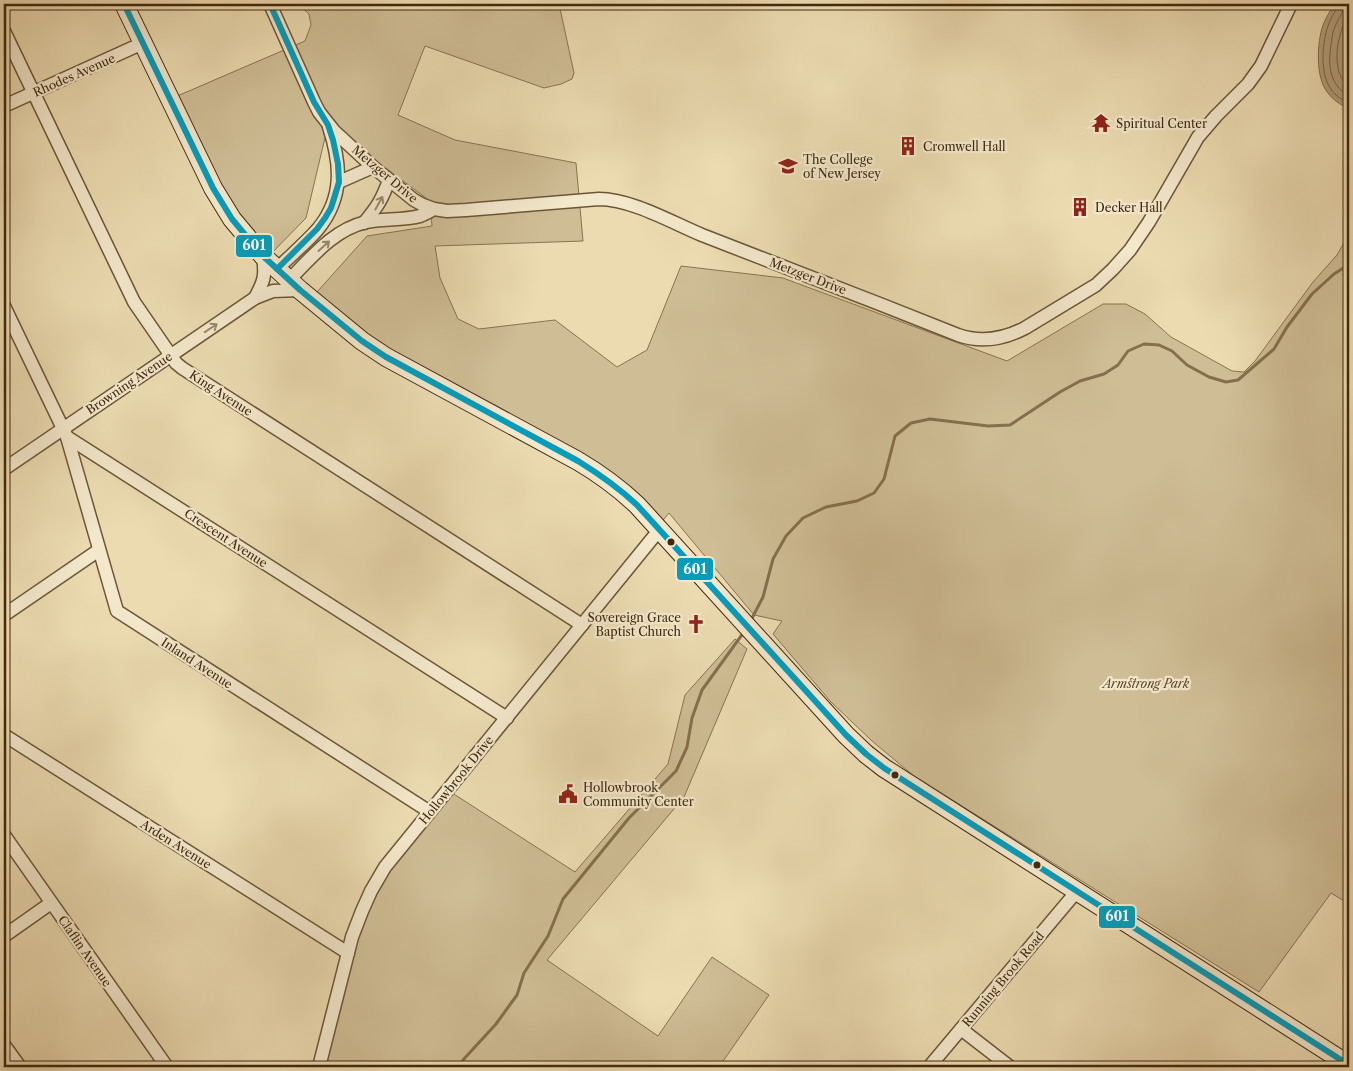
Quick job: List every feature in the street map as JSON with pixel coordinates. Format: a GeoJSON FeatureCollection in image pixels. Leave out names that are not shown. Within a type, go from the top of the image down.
{"type":"FeatureCollection","features":[{"type":"Feature","properties":{"kind":"street"},"geometry":{"type":"LineString","coordinates":[[124,4],[224,207],[242,233],[289,280],[362,341],[386,357],[570,456],[602,475],[620,489],[638,505],[832,719],[866,754],[884,768],[1349,1065]]}},
{"type":"Feature","properties":{"kind":"street","name":"Metzger Drive"},"geometry":{"type":"LineString","coordinates":[[270,4],[314,102],[328,125],[373,167],[414,200],[424,205],[447,211],[599,198],[617,200],[977,340],[1004,337],[1025,328],[1083,294],[1101,281],[1121,260],[1149,222],[1198,136],[1210,121],[1255,76],[1291,4]]}},
{"type":"Feature","properties":{"kind":"street","name":"King Avenue"},"geometry":{"type":"LineString","coordinates":[[4,31],[134,302],[170,355],[182,368],[582,625]]}},
{"type":"Feature","properties":{"kind":"street","name":"Rhodes Avenue"},"geometry":{"type":"LineString","coordinates":[[4,106],[143,43]]}},
{"type":"Feature","properties":{"kind":"street"},"geometry":{"type":"LineString","coordinates":[[289,280],[331,208],[339,182],[338,164],[328,125]]}},
{"type":"Feature","properties":{"kind":"street"},"geometry":{"type":"LineString","coordinates":[[339,182],[373,167]]}},
{"type":"Feature","properties":{"kind":"street"},"geometry":{"type":"LineString","coordinates":[[364,223],[379,204],[389,180]]}},
{"type":"Feature","properties":{"kind":"street"},"geometry":{"type":"LineString","coordinates":[[289,280],[324,245],[336,235],[350,228],[364,223],[420,216],[434,209]]}},
{"type":"Feature","properties":{"kind":"street"},"geometry":{"type":"LineString","coordinates":[[255,298],[264,282],[263,256]]}},
{"type":"Feature","properties":{"kind":"street","name":"Browning Avenue"},"geometry":{"type":"LineString","coordinates":[[4,469],[65,433],[170,355],[255,298],[273,291],[289,280]]}},
{"type":"Feature","properties":{"kind":"street"},"geometry":{"type":"LineString","coordinates":[[5,313],[65,433]]}},
{"type":"Feature","properties":{"kind":"street","name":"Inland Avenue"},"geometry":{"type":"LineString","coordinates":[[65,433],[117,611],[430,812]]}},
{"type":"Feature","properties":{"kind":"street","name":"Crescent Avenue"},"geometry":{"type":"LineString","coordinates":[[65,433],[507,718]]}},
{"type":"Feature","properties":{"kind":"street","name":"Hollowbrook Drive"},"geometry":{"type":"LineString","coordinates":[[319,1067],[352,937],[362,911],[385,868],[660,529]]}},
{"type":"Feature","properties":{"kind":"street"},"geometry":{"type":"LineString","coordinates":[[4,615],[99,550]]}},
{"type":"Feature","properties":{"kind":"street","name":"Arden Avenue"},"geometry":{"type":"LineString","coordinates":[[4,735],[348,953]]}},
{"type":"Feature","properties":{"kind":"street","name":"Claflin Avenue"},"geometry":{"type":"LineString","coordinates":[[4,835],[167,1067]]}},
{"type":"Feature","properties":{"kind":"street","name":"Running Brook Road"},"geometry":{"type":"LineString","coordinates":[[929,1067],[1077,891]]}},
{"type":"Feature","properties":{"kind":"street"},"geometry":{"type":"LineString","coordinates":[[4,936],[51,903]]}},
{"type":"Feature","properties":{"kind":"street"},"geometry":{"type":"LineString","coordinates":[[961,1029],[1010,1067]]}},
{"type":"Feature","properties":{"kind":"street"},"geometry":{"type":"LineString","coordinates":[[4,1045],[20,1067]]}},
{"type":"Feature","properties":{"kind":"green space","name":"Armstrong Park"},"geometry":{"type":"Polygon","coordinates":[[[298,4],[509,4],[533,9],[540,4],[559,4],[574,73],[572,79],[544,88],[425,46],[398,115],[455,140],[576,163],[583,241],[435,246],[440,278],[458,319],[479,329],[555,320],[617,367],[647,350],[681,266],[783,278],[1007,361],[1103,304],[1126,304],[1145,314],[1171,337],[1232,371],[1244,372],[1255,361],[1313,282],[1337,255],[1349,234],[1349,904],[1331,893],[1259,992],[914,776],[872,741],[831,702],[773,634],[782,621],[754,615],[669,513],[654,531],[598,478],[309,301],[367,236],[432,226],[430,201],[328,125],[306,218],[263,262],[168,100],[305,41],[311,25],[309,14],[298,4]]]}},
{"type":"Feature","properties":{"kind":"green space"},"geometry":{"type":"Polygon","coordinates":[[[735,639],[747,649],[684,797],[547,960],[658,1036],[712,957],[769,995],[719,1067],[317,1067],[353,929],[406,838],[446,789],[575,872],[668,764],[685,695],[735,639]]]}},
{"type":"Feature","properties":{"kind":"water"},"geometry":{"type":"Polygon","coordinates":[[[1334,4],[1349,4],[1349,109],[1337,102],[1328,93],[1319,69],[1321,32],[1334,4]]]}},
{"type":"Feature","properties":{"kind":"waterway"},"geometry":{"type":"LineString","coordinates":[[750,622],[763,597],[773,559],[786,536],[803,518],[826,507],[857,501],[874,493],[884,479],[895,436],[911,423],[930,419],[988,426],[1010,425],[1080,381],[1104,374],[1118,365],[1128,351],[1144,344],[1159,345],[1172,351],[1187,365],[1209,377],[1226,382],[1238,380],[1274,349],[1287,327],[1312,294],[1334,274],[1348,265],[1349,262]]}},
{"type":"Feature","properties":{"kind":"waterway"},"geometry":{"type":"LineString","coordinates":[[460,1067],[463,1060],[496,1024],[517,995],[524,973],[548,936],[563,899],[629,818],[676,771],[687,747],[692,718],[702,690],[744,632]]}},
{"type":"Feature","properties":{"kind":"transit line","name":"601"},"geometry":{"type":"LineString","coordinates":[[124,4],[213,188],[232,219],[263,256],[300,290],[362,341],[386,357],[578,461],[623,493],[637,505],[846,735],[884,768],[1349,1065]]}},
{"type":"Feature","properties":{"kind":"transit line","name":"601"},"geometry":{"type":"LineString","coordinates":[[270,4],[314,102],[328,125],[338,164],[339,182],[331,208],[325,218],[317,229],[277,269]]}},
{"type":"Feature","properties":{"kind":"place","name":"Spiritual Center"},"geometry":{"type":"Point","coordinates":[1101,123]}},
{"type":"Feature","properties":{"kind":"place","name":"Cromwell Hall"},"geometry":{"type":"Point","coordinates":[908,146]}},
{"type":"Feature","properties":{"kind":"place","name":"The College of New Jersey"},"geometry":{"type":"Point","coordinates":[788,166]}},
{"type":"Feature","properties":{"kind":"place","name":"Decker Hall"},"geometry":{"type":"Point","coordinates":[1080,207]}},
{"type":"Feature","properties":{"kind":"place","name":"Sovereign Grace Baptist Church"},"geometry":{"type":"Point","coordinates":[696,624]}},
{"type":"Feature","properties":{"kind":"place","name":"Hollowbrook Community Center"},"geometry":{"type":"Point","coordinates":[568,794]}}]}
